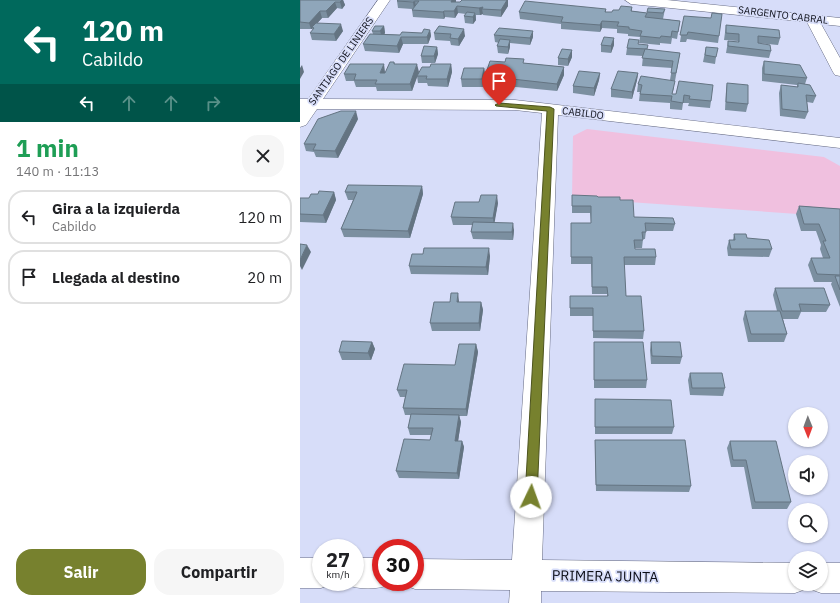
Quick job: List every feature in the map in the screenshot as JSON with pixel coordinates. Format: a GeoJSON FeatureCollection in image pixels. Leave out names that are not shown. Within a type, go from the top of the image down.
{"type":"FeatureCollection","features":[{"type":"Feature","properties":{"kind":"street","name":"SANTIAGO DE LINIERS"},"geometry":{"type":"LineString","coordinates":[[300,122],[305,105],[384,0]]}},
{"type":"Feature","properties":{"kind":"street","name":"SARGENTO CABRAL"},"geometry":{"type":"LineString","coordinates":[[631,0],[840,22]]}},
{"type":"Feature","properties":{"kind":"street"},"geometry":{"type":"LineString","coordinates":[[812,19],[840,72]]}},
{"type":"Feature","properties":{"kind":"street","name":"CABILDO"},"geometry":{"type":"LineString","coordinates":[[305,105],[514,105],[840,143]]}},
{"type":"Feature","properties":{"kind":"street"},"geometry":{"type":"LineString","coordinates":[[526,589],[550,109]]}},
{"type":"Feature","properties":{"kind":"street"},"geometry":{"type":"LineString","coordinates":[[300,573],[312,573]]}},
{"type":"Feature","properties":{"kind":"street","name":"PRIMERA JUNTA"},"geometry":{"type":"LineString","coordinates":[[424,575],[526,589],[788,578]]}},
{"type":"Feature","properties":{"kind":"street"},"geometry":{"type":"LineString","coordinates":[[828,578],[840,578]]}},
{"type":"Feature","properties":{"kind":"shaded area"},"geometry":{"type":"Polygon","coordinates":[[[587,129],[824,157],[840,166],[840,217],[572,198],[573,136],[587,129]]]}},
{"type":"Feature","properties":{"kind":"building"},"geometry":{"type":"Polygon","coordinates":[[[300,0],[342,0],[340,2],[335,2],[326,11],[320,11],[309,23],[300,22],[300,0]]]}},
{"type":"Feature","properties":{"kind":"building"},"geometry":{"type":"Polygon","coordinates":[[[452,0],[451,2],[460,2],[462,0],[507,0],[501,10],[482,9],[483,7],[457,6],[454,11],[443,12],[412,10],[419,1],[397,1],[452,0]]]}},
{"type":"Feature","properties":{"kind":"building"},"geometry":{"type":"Polygon","coordinates":[[[525,1],[606,9],[605,12],[619,10],[621,6],[632,7],[631,11],[647,13],[645,17],[680,21],[678,32],[672,31],[671,37],[661,36],[660,38],[640,36],[642,31],[629,29],[629,27],[617,26],[619,22],[602,21],[600,25],[561,22],[563,17],[519,12],[525,1]]]}},
{"type":"Feature","properties":{"kind":"building"},"geometry":{"type":"Polygon","coordinates":[[[648,8],[665,9],[663,13],[647,12],[648,8]]]}},
{"type":"Feature","properties":{"kind":"building"},"geometry":{"type":"Polygon","coordinates":[[[467,12],[475,13],[473,17],[464,16],[467,12]]]}},
{"type":"Feature","properties":{"kind":"building"},"geometry":{"type":"Polygon","coordinates":[[[712,13],[722,14],[719,36],[688,32],[687,35],[680,35],[684,16],[711,18],[712,13]]]}},
{"type":"Feature","properties":{"kind":"building"},"geometry":{"type":"Polygon","coordinates":[[[316,23],[341,24],[334,34],[310,33],[314,28],[312,27],[316,23]]]}},
{"type":"Feature","properties":{"kind":"building"},"geometry":{"type":"Polygon","coordinates":[[[726,25],[779,30],[780,38],[758,36],[758,43],[770,45],[771,51],[728,46],[728,41],[739,42],[739,34],[726,33],[726,25]]]}},
{"type":"Feature","properties":{"kind":"building"},"geometry":{"type":"Polygon","coordinates":[[[375,26],[384,26],[380,31],[372,31],[375,26]]]}},
{"type":"Feature","properties":{"kind":"building"},"geometry":{"type":"Polygon","coordinates":[[[439,26],[464,29],[458,39],[450,38],[451,34],[434,33],[439,26]]]}},
{"type":"Feature","properties":{"kind":"building"},"geometry":{"type":"Polygon","coordinates":[[[499,28],[533,31],[530,38],[494,35],[499,28]]]}},
{"type":"Feature","properties":{"kind":"building"},"geometry":{"type":"Polygon","coordinates":[[[424,29],[430,30],[427,37],[401,37],[397,46],[363,44],[370,34],[400,35],[402,32],[422,33],[424,29]]]}},
{"type":"Feature","properties":{"kind":"building"},"geometry":{"type":"Polygon","coordinates":[[[604,37],[614,38],[611,46],[601,45],[604,37]]]}},
{"type":"Feature","properties":{"kind":"building"},"geometry":{"type":"Polygon","coordinates":[[[500,39],[510,40],[508,47],[497,46],[500,39]]]}},
{"type":"Feature","properties":{"kind":"building"},"geometry":{"type":"Polygon","coordinates":[[[629,39],[639,40],[638,44],[648,45],[647,49],[627,48],[629,39]]]}},
{"type":"Feature","properties":{"kind":"building"},"geometry":{"type":"Polygon","coordinates":[[[424,46],[437,47],[434,56],[421,56],[424,46]]]}},
{"type":"Feature","properties":{"kind":"building"},"geometry":{"type":"Polygon","coordinates":[[[706,47],[718,48],[716,57],[705,55],[706,47]]]}},
{"type":"Feature","properties":{"kind":"building"},"geometry":{"type":"Polygon","coordinates":[[[562,49],[572,50],[568,59],[558,58],[562,49]]]}},
{"type":"Feature","properties":{"kind":"building"},"geometry":{"type":"Polygon","coordinates":[[[645,49],[680,53],[676,73],[671,73],[673,61],[642,58],[645,49]]]}},
{"type":"Feature","properties":{"kind":"building"},"geometry":{"type":"Polygon","coordinates":[[[506,58],[524,59],[523,63],[564,67],[557,84],[485,76],[490,61],[505,62],[506,58]]]}},
{"type":"Feature","properties":{"kind":"building"},"geometry":{"type":"Polygon","coordinates":[[[764,61],[800,65],[807,78],[764,74],[764,61]]]}},
{"type":"Feature","properties":{"kind":"building"},"geometry":{"type":"Polygon","coordinates":[[[390,62],[394,62],[394,64],[417,64],[410,84],[375,84],[377,80],[354,80],[356,74],[344,74],[350,64],[384,64],[380,73],[385,73],[390,62]]]}},
{"type":"Feature","properties":{"kind":"building"},"geometry":{"type":"Polygon","coordinates":[[[431,64],[451,64],[447,79],[426,79],[427,76],[417,76],[422,67],[430,67],[431,64]]]}},
{"type":"Feature","properties":{"kind":"building"},"geometry":{"type":"Polygon","coordinates":[[[464,68],[484,68],[482,79],[461,79],[464,68]]]}},
{"type":"Feature","properties":{"kind":"building"},"geometry":{"type":"Polygon","coordinates":[[[579,71],[600,73],[594,88],[573,86],[579,71]]]}},
{"type":"Feature","properties":{"kind":"building"},"geometry":{"type":"Polygon","coordinates":[[[618,71],[638,73],[632,92],[611,89],[618,71]]]}},
{"type":"Feature","properties":{"kind":"building"},"geometry":{"type":"Polygon","coordinates":[[[641,76],[675,81],[672,94],[676,94],[679,81],[713,85],[711,101],[689,99],[690,96],[684,95],[683,103],[671,101],[672,96],[640,94],[642,85],[638,84],[641,76]]]}},
{"type":"Feature","properties":{"kind":"building"},"geometry":{"type":"Polygon","coordinates":[[[727,83],[748,85],[748,104],[726,102],[727,83]]]}},
{"type":"Feature","properties":{"kind":"building"},"geometry":{"type":"Polygon","coordinates":[[[798,83],[810,85],[816,96],[806,95],[808,112],[782,109],[781,85],[798,87],[798,83]]]}},
{"type":"Feature","properties":{"kind":"building"},"geometry":{"type":"Polygon","coordinates":[[[341,111],[356,111],[335,151],[313,150],[316,144],[304,144],[318,119],[341,111]]]}},
{"type":"Feature","properties":{"kind":"building"},"geometry":{"type":"Polygon","coordinates":[[[348,185],[422,186],[408,231],[341,229],[357,192],[345,192],[348,185]]]}},
{"type":"Feature","properties":{"kind":"building"},"geometry":{"type":"Polygon","coordinates":[[[319,191],[334,192],[323,215],[300,214],[300,198],[309,198],[311,194],[318,194],[319,191]]]}},
{"type":"Feature","properties":{"kind":"building"},"geometry":{"type":"Polygon","coordinates":[[[481,195],[497,195],[493,218],[451,217],[455,202],[479,202],[481,195]]]}},
{"type":"Feature","properties":{"kind":"building"},"geometry":{"type":"Polygon","coordinates":[[[572,195],[620,197],[620,200],[633,200],[634,217],[673,218],[675,224],[645,223],[646,232],[642,232],[643,240],[634,240],[635,249],[655,249],[656,257],[624,257],[626,296],[641,296],[644,331],[593,331],[593,308],[570,308],[570,296],[608,296],[607,287],[592,287],[592,257],[571,257],[571,223],[591,223],[591,206],[572,206],[572,195]]]}},
{"type":"Feature","properties":{"kind":"building"},"geometry":{"type":"Polygon","coordinates":[[[799,206],[840,209],[840,275],[817,274],[811,258],[830,258],[823,241],[826,241],[819,224],[804,224],[799,206]]]}},
{"type":"Feature","properties":{"kind":"building"},"geometry":{"type":"Polygon","coordinates":[[[473,222],[513,223],[512,232],[471,232],[473,222]]]}},
{"type":"Feature","properties":{"kind":"building"},"geometry":{"type":"Polygon","coordinates":[[[734,234],[746,234],[747,238],[769,240],[772,249],[731,249],[729,240],[735,240],[734,234]]]}},
{"type":"Feature","properties":{"kind":"building"},"geometry":{"type":"Polygon","coordinates":[[[300,244],[307,245],[300,260],[300,244]]]}},
{"type":"Feature","properties":{"kind":"building"},"geometry":{"type":"Polygon","coordinates":[[[424,248],[489,248],[486,267],[409,266],[412,254],[423,254],[424,248]]]}},
{"type":"Feature","properties":{"kind":"building"},"geometry":{"type":"Polygon","coordinates":[[[835,276],[840,276],[840,290],[835,276]]]}},
{"type":"Feature","properties":{"kind":"building"},"geometry":{"type":"Polygon","coordinates":[[[775,288],[824,288],[830,305],[799,304],[801,311],[782,311],[775,288]]]}},
{"type":"Feature","properties":{"kind":"building"},"geometry":{"type":"Polygon","coordinates":[[[451,293],[458,293],[457,302],[481,302],[479,323],[430,323],[434,302],[450,302],[451,293]]]}},
{"type":"Feature","properties":{"kind":"building"},"geometry":{"type":"Polygon","coordinates":[[[745,311],[780,311],[787,334],[751,334],[745,311]]]}},
{"type":"Feature","properties":{"kind":"building"},"geometry":{"type":"Polygon","coordinates":[[[342,341],[372,342],[368,353],[339,352],[342,341]]]}},
{"type":"Feature","properties":{"kind":"building"},"geometry":{"type":"Polygon","coordinates":[[[594,342],[643,342],[647,380],[594,380],[594,342]]]}},
{"type":"Feature","properties":{"kind":"building"},"geometry":{"type":"Polygon","coordinates":[[[651,342],[680,342],[682,357],[652,356],[651,342]]]}},
{"type":"Feature","properties":{"kind":"building"},"geometry":{"type":"Polygon","coordinates":[[[459,344],[476,344],[466,409],[403,408],[407,390],[397,390],[404,364],[455,365],[459,344]]]}},
{"type":"Feature","properties":{"kind":"building"},"geometry":{"type":"Polygon","coordinates":[[[690,373],[722,373],[725,388],[692,388],[690,373]]]}},
{"type":"Feature","properties":{"kind":"building"},"geometry":{"type":"Polygon","coordinates":[[[595,399],[671,400],[674,427],[595,427],[595,399]]]}},
{"type":"Feature","properties":{"kind":"building"},"geometry":{"type":"Polygon","coordinates":[[[411,414],[459,415],[455,441],[462,441],[457,473],[396,471],[404,439],[430,440],[433,428],[408,428],[411,414]]]}},
{"type":"Feature","properties":{"kind":"building"},"geometry":{"type":"Polygon","coordinates":[[[595,440],[685,440],[691,486],[596,485],[595,440]]]}},
{"type":"Feature","properties":{"kind":"building"},"geometry":{"type":"Polygon","coordinates":[[[730,441],[776,441],[788,495],[791,502],[755,502],[746,460],[733,460],[730,441]]]}},
{"type":"Feature","properties":{"kind":"route"},"geometry":{"type":"LineString","coordinates":[[499,105],[550,109],[531,497]]}}]}
